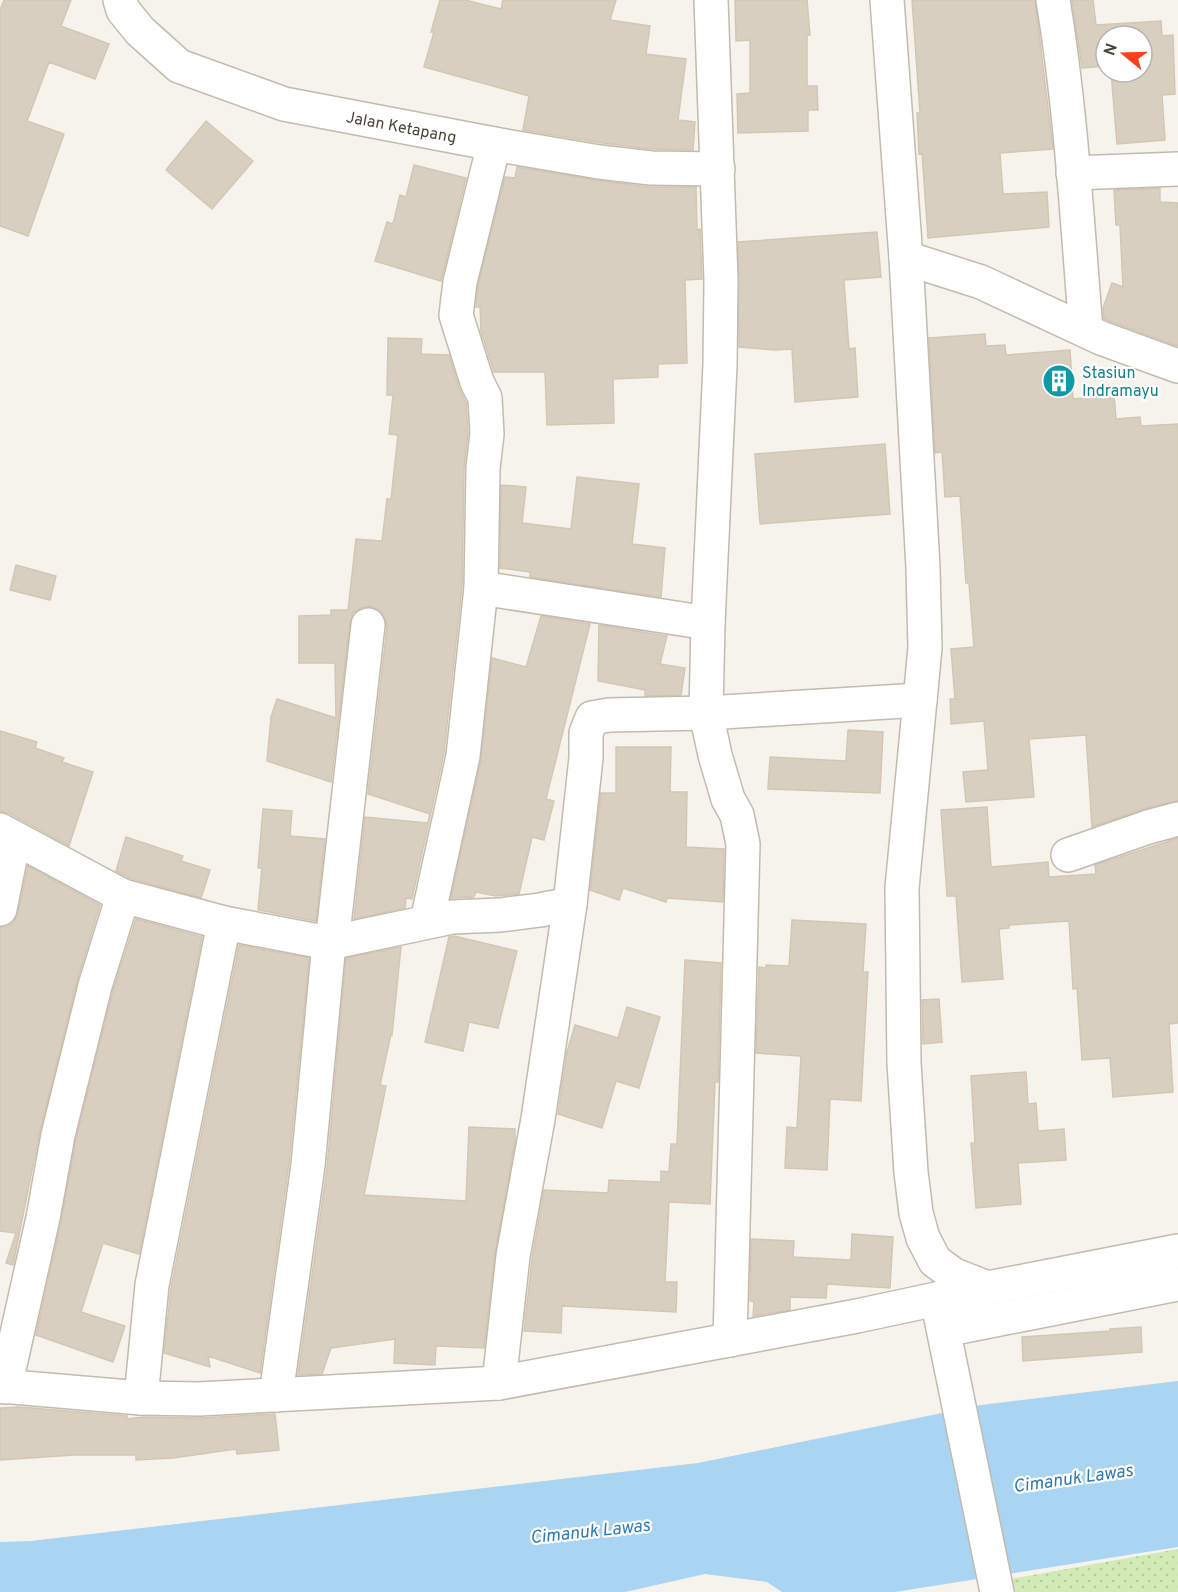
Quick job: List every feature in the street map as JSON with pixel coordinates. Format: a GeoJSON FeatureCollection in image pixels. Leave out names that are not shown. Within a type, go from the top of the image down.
{"type":"FeatureCollection","features":[{"type":"Feature","properties":{"kind":"street","name":"Jalan Ketapang"},"geometry":{"type":"LineString","coordinates":[[120,0],[123,10],[140,31],[179,66],[284,104],[599,162],[651,168],[717,169]]}},
{"type":"Feature","properties":{"kind":"street"},"geometry":{"type":"LineString","coordinates":[[711,0],[721,280],[720,365],[706,713],[728,799],[737,815],[743,844],[730,1340]]}},
{"type":"Feature","properties":{"kind":"street"},"geometry":{"type":"LineString","coordinates":[[887,0],[906,258],[923,568],[925,648],[902,888],[904,1063],[913,1193],[923,1238],[935,1261],[954,1275],[988,1287],[1178,1251]]}},
{"type":"Feature","properties":{"kind":"street"},"geometry":{"type":"LineString","coordinates":[[1053,0],[1060,41],[1086,330]]}},
{"type":"Feature","properties":{"kind":"street"},"geometry":{"type":"LineString","coordinates":[[427,921],[463,756],[481,588],[483,468],[487,434],[485,398],[477,382],[456,315],[460,282],[494,144]]}},
{"type":"Feature","properties":{"kind":"street"},"geometry":{"type":"LineString","coordinates":[[1073,173],[1178,169]]}},
{"type":"Feature","properties":{"kind":"street"},"geometry":{"type":"LineString","coordinates":[[906,258],[981,282],[1101,338],[1178,366]]}},
{"type":"Feature","properties":{"kind":"street"},"geometry":{"type":"LineString","coordinates":[[481,588],[708,623]]}},
{"type":"Feature","properties":{"kind":"street"},"geometry":{"type":"LineString","coordinates":[[276,1395],[308,1165],[368,625]]}},
{"type":"Feature","properties":{"kind":"street"},"geometry":{"type":"LineString","coordinates":[[499,1383],[513,1256],[541,1097],[570,904],[585,768],[586,733],[592,718],[609,715],[706,713],[920,700]]}},
{"type":"Feature","properties":{"kind":"street"},"geometry":{"type":"LineString","coordinates":[[1068,855],[1178,819]]}},
{"type":"Feature","properties":{"kind":"street"},"geometry":{"type":"LineString","coordinates":[[0,909],[7,835],[123,896],[224,923],[331,943],[452,916],[500,915],[570,904]]}},
{"type":"Feature","properties":{"kind":"street"},"geometry":{"type":"LineString","coordinates":[[123,896],[95,986],[58,1135],[43,1218],[2,1387],[141,1398],[199,1399],[499,1383],[856,1316],[943,1327],[1178,1284]]}},
{"type":"Feature","properties":{"kind":"street"},"geometry":{"type":"LineString","coordinates":[[141,1398],[152,1285],[224,923]]}},
{"type":"Feature","properties":{"kind":"street"},"geometry":{"type":"LineString","coordinates":[[943,1327],[988,1287]]}},
{"type":"Feature","properties":{"kind":"street"},"geometry":{"type":"LineString","coordinates":[[943,1327],[997,1592]]}},
{"type":"Feature","properties":{"kind":"green space"},"geometry":{"type":"Polygon","coordinates":[[[1178,1549],[1178,1592],[1008,1592],[1005,1580],[1178,1549]]]}},
{"type":"Feature","properties":{"kind":"water","name":"Cimanuk Lawas"},"geometry":{"type":"Polygon","coordinates":[[[1178,1381],[1178,1547],[895,1592],[782,1592],[767,1582],[705,1574],[625,1592],[0,1592],[0,1542],[31,1541],[698,1463],[981,1405],[1178,1381]]]}},
{"type":"Feature","properties":{"kind":"building"},"geometry":{"type":"Polygon","coordinates":[[[4,0],[71,0],[61,26],[109,44],[95,79],[49,62],[27,121],[64,134],[28,236],[0,226],[0,10],[4,0]]]}},
{"type":"Feature","properties":{"kind":"building"},"geometry":{"type":"Polygon","coordinates":[[[440,0],[465,0],[501,9],[503,0],[616,0],[610,20],[650,26],[646,54],[686,59],[678,120],[695,122],[693,150],[652,149],[523,130],[529,96],[424,67],[440,0]]]}},
{"type":"Feature","properties":{"kind":"building"},"geometry":{"type":"Polygon","coordinates":[[[735,0],[807,0],[810,35],[807,35],[807,86],[817,86],[818,110],[808,110],[808,131],[738,133],[737,94],[750,93],[750,40],[736,41],[735,0]]]}},
{"type":"Feature","properties":{"kind":"building"},"geometry":{"type":"Polygon","coordinates":[[[912,0],[1035,0],[1053,149],[1000,153],[1003,194],[1047,192],[1049,227],[928,238],[922,153],[919,154],[917,113],[920,113],[912,0]]]}},
{"type":"Feature","properties":{"kind":"building"},"geometry":{"type":"Polygon","coordinates":[[[1072,0],[1093,0],[1096,24],[1094,24],[1094,67],[1082,68],[1072,0]]]}},
{"type":"Feature","properties":{"kind":"building"},"geometry":{"type":"Polygon","coordinates":[[[1161,21],[1162,36],[1173,35],[1175,94],[1162,95],[1165,140],[1117,144],[1112,84],[1154,84],[1154,24],[1112,24],[1161,21]]]}},
{"type":"Feature","properties":{"kind":"building"},"geometry":{"type":"Polygon","coordinates":[[[206,121],[253,161],[212,209],[166,170],[206,121]]]}},
{"type":"Feature","properties":{"kind":"building"},"geometry":{"type":"Polygon","coordinates":[[[414,165],[466,178],[441,281],[375,261],[387,222],[393,224],[400,195],[406,197],[414,165]]]}},
{"type":"Feature","properties":{"kind":"building"},"geometry":{"type":"Polygon","coordinates":[[[517,167],[649,187],[696,187],[697,230],[700,229],[702,279],[685,280],[687,363],[658,364],[658,377],[613,379],[614,423],[547,425],[545,372],[494,372],[481,331],[480,307],[476,307],[478,285],[505,177],[515,178],[517,167]]]}},
{"type":"Feature","properties":{"kind":"building"},"geometry":{"type":"Polygon","coordinates":[[[1160,188],[1160,202],[1178,203],[1178,346],[1104,319],[1103,308],[1112,283],[1123,287],[1120,225],[1116,225],[1114,190],[1160,188]]]}},
{"type":"Feature","properties":{"kind":"building"},"geometry":{"type":"Polygon","coordinates":[[[877,232],[881,277],[844,280],[849,349],[855,348],[858,397],[795,402],[792,349],[739,347],[738,242],[877,232]]]}},
{"type":"Feature","properties":{"kind":"building"},"geometry":{"type":"Polygon","coordinates":[[[985,334],[986,346],[1005,345],[1006,355],[1070,350],[1073,399],[1114,395],[1116,419],[1140,417],[1141,426],[1178,424],[1178,801],[1143,809],[1092,827],[1086,735],[1029,739],[1034,797],[966,802],[963,772],[988,770],[984,721],[951,724],[950,699],[955,699],[951,649],[974,647],[969,583],[966,583],[960,496],[945,497],[942,452],[935,453],[929,338],[985,334]]]}},
{"type":"Feature","properties":{"kind":"building"},"geometry":{"type":"Polygon","coordinates":[[[388,338],[422,339],[421,354],[449,355],[466,403],[468,433],[464,468],[462,587],[444,753],[412,899],[406,898],[405,908],[354,919],[365,817],[428,823],[430,814],[368,794],[387,627],[385,617],[379,610],[370,606],[361,608],[353,613],[350,622],[331,782],[267,761],[271,717],[277,699],[336,718],[335,663],[299,663],[299,616],[331,615],[331,610],[348,610],[356,539],[382,541],[387,499],[391,499],[398,435],[389,434],[393,395],[387,395],[388,338]]]}},
{"type":"Feature","properties":{"kind":"building"},"geometry":{"type":"Polygon","coordinates":[[[885,444],[890,514],[760,524],[755,454],[885,444]]]}},
{"type":"Feature","properties":{"kind":"building"},"geometry":{"type":"Polygon","coordinates":[[[577,477],[639,484],[632,544],[665,548],[661,597],[530,577],[530,572],[500,568],[501,485],[526,487],[522,523],[571,529],[577,477]]]}},
{"type":"Feature","properties":{"kind":"building"},"geometry":{"type":"Polygon","coordinates":[[[16,565],[56,576],[50,600],[10,590],[16,565]]]}},
{"type":"Feature","properties":{"kind":"building"},"geometry":{"type":"Polygon","coordinates":[[[541,616],[590,624],[546,799],[554,801],[544,840],[532,837],[519,894],[496,896],[476,892],[474,897],[451,898],[481,760],[492,658],[526,667],[541,616]]]}},
{"type":"Feature","properties":{"kind":"building"},"geometry":{"type":"Polygon","coordinates":[[[599,625],[667,636],[660,664],[685,668],[681,695],[645,696],[645,690],[598,681],[599,625]]]}},
{"type":"Feature","properties":{"kind":"building"},"geometry":{"type":"Polygon","coordinates":[[[848,730],[883,732],[880,793],[768,789],[770,757],[846,761],[848,730]]]}},
{"type":"Feature","properties":{"kind":"building"},"geometry":{"type":"Polygon","coordinates":[[[0,731],[37,742],[35,748],[64,758],[62,762],[93,772],[69,846],[9,813],[0,811],[0,731]]]}},
{"type":"Feature","properties":{"kind":"building"},"geometry":{"type":"Polygon","coordinates":[[[616,747],[671,747],[670,792],[687,792],[686,847],[724,849],[723,902],[667,898],[666,902],[623,888],[619,900],[590,890],[601,793],[616,793],[616,747]]]}},
{"type":"Feature","properties":{"kind":"building"},"geometry":{"type":"Polygon","coordinates":[[[987,807],[991,867],[1048,862],[1049,877],[1096,874],[1095,865],[1178,838],[1178,1023],[1169,1024],[1173,1092],[1113,1097],[1110,1058],[1082,1060],[1077,988],[1073,989],[1069,921],[1009,925],[1009,928],[999,929],[1003,979],[962,982],[956,896],[947,896],[941,810],[987,807]]]}},
{"type":"Feature","properties":{"kind":"building"},"geometry":{"type":"Polygon","coordinates":[[[263,809],[292,811],[290,836],[325,839],[316,921],[258,910],[262,868],[258,868],[263,809]]]}},
{"type":"Feature","properties":{"kind":"building"},"geometry":{"type":"Polygon","coordinates":[[[126,837],[183,856],[181,861],[210,870],[201,898],[130,878],[116,871],[126,837]]]}},
{"type":"Feature","properties":{"kind":"building"},"geometry":{"type":"Polygon","coordinates":[[[28,866],[100,905],[77,981],[40,1131],[13,1265],[6,1263],[16,1233],[0,1231],[0,927],[7,927],[14,922],[28,866]]]}},
{"type":"Feature","properties":{"kind":"building"},"geometry":{"type":"Polygon","coordinates":[[[136,919],[202,937],[139,1254],[103,1243],[81,1312],[125,1326],[113,1362],[36,1335],[61,1222],[76,1139],[113,991],[136,919]]]}},
{"type":"Feature","properties":{"kind":"building"},"geometry":{"type":"Polygon","coordinates":[[[792,920],[866,924],[863,972],[868,972],[861,1101],[830,1099],[827,1170],[785,1168],[787,1127],[797,1128],[801,1056],[756,1053],[759,967],[789,966],[792,920]]]}},
{"type":"Feature","properties":{"kind":"building"},"geometry":{"type":"Polygon","coordinates":[[[454,936],[517,951],[498,1028],[469,1022],[463,1051],[425,1042],[449,937],[454,936]]]}},
{"type":"Feature","properties":{"kind":"building"},"geometry":{"type":"Polygon","coordinates":[[[239,945],[309,958],[289,1163],[260,1373],[208,1356],[210,1367],[164,1353],[171,1288],[239,945]]]}},
{"type":"Feature","properties":{"kind":"building"},"geometry":{"type":"Polygon","coordinates":[[[401,947],[392,1035],[380,1085],[386,1086],[364,1195],[466,1201],[469,1127],[515,1129],[515,1142],[495,1253],[484,1348],[436,1346],[435,1365],[394,1363],[395,1339],[331,1348],[322,1374],[298,1375],[327,1168],[346,958],[401,947]]]}},
{"type":"Feature","properties":{"kind":"building"},"geometry":{"type":"Polygon","coordinates":[[[685,960],[721,963],[718,1082],[715,1082],[710,1204],[669,1202],[665,1282],[677,1282],[676,1312],[562,1306],[561,1333],[524,1331],[532,1259],[544,1190],[608,1193],[609,1180],[661,1182],[661,1171],[669,1172],[671,1144],[677,1144],[685,960]]]}},
{"type":"Feature","properties":{"kind":"building"},"geometry":{"type":"Polygon","coordinates":[[[939,999],[942,1042],[923,1044],[922,1000],[939,999]]]}},
{"type":"Feature","properties":{"kind":"building"},"geometry":{"type":"Polygon","coordinates":[[[627,1007],[660,1017],[639,1088],[616,1081],[602,1128],[558,1114],[567,1052],[575,1025],[618,1038],[627,1007]]]}},
{"type":"Feature","properties":{"kind":"building"},"geometry":{"type":"Polygon","coordinates":[[[1026,1072],[1028,1104],[1036,1103],[1038,1131],[1064,1129],[1066,1160],[1018,1163],[1021,1204],[976,1208],[971,1143],[975,1143],[971,1076],[1026,1072]]]}},
{"type":"Feature","properties":{"kind":"building"},"geometry":{"type":"Polygon","coordinates":[[[852,1234],[893,1237],[890,1288],[827,1284],[826,1298],[790,1297],[790,1310],[753,1316],[754,1302],[750,1301],[751,1239],[794,1241],[793,1257],[851,1260],[852,1234]]]}},
{"type":"Feature","properties":{"kind":"building"},"geometry":{"type":"Polygon","coordinates":[[[1141,1327],[1142,1352],[1023,1361],[1022,1337],[1141,1327]]]}},
{"type":"Feature","properties":{"kind":"building"},"geometry":{"type":"Polygon","coordinates":[[[20,1407],[127,1416],[127,1419],[275,1414],[279,1450],[237,1454],[236,1449],[173,1458],[136,1460],[136,1455],[74,1455],[0,1460],[0,1408],[20,1407]]]}},
{"type":"Feature","properties":{"kind":"place","name":"Stasiun Indramayu"},"geometry":{"type":"Point","coordinates":[1059,381]}}]}
